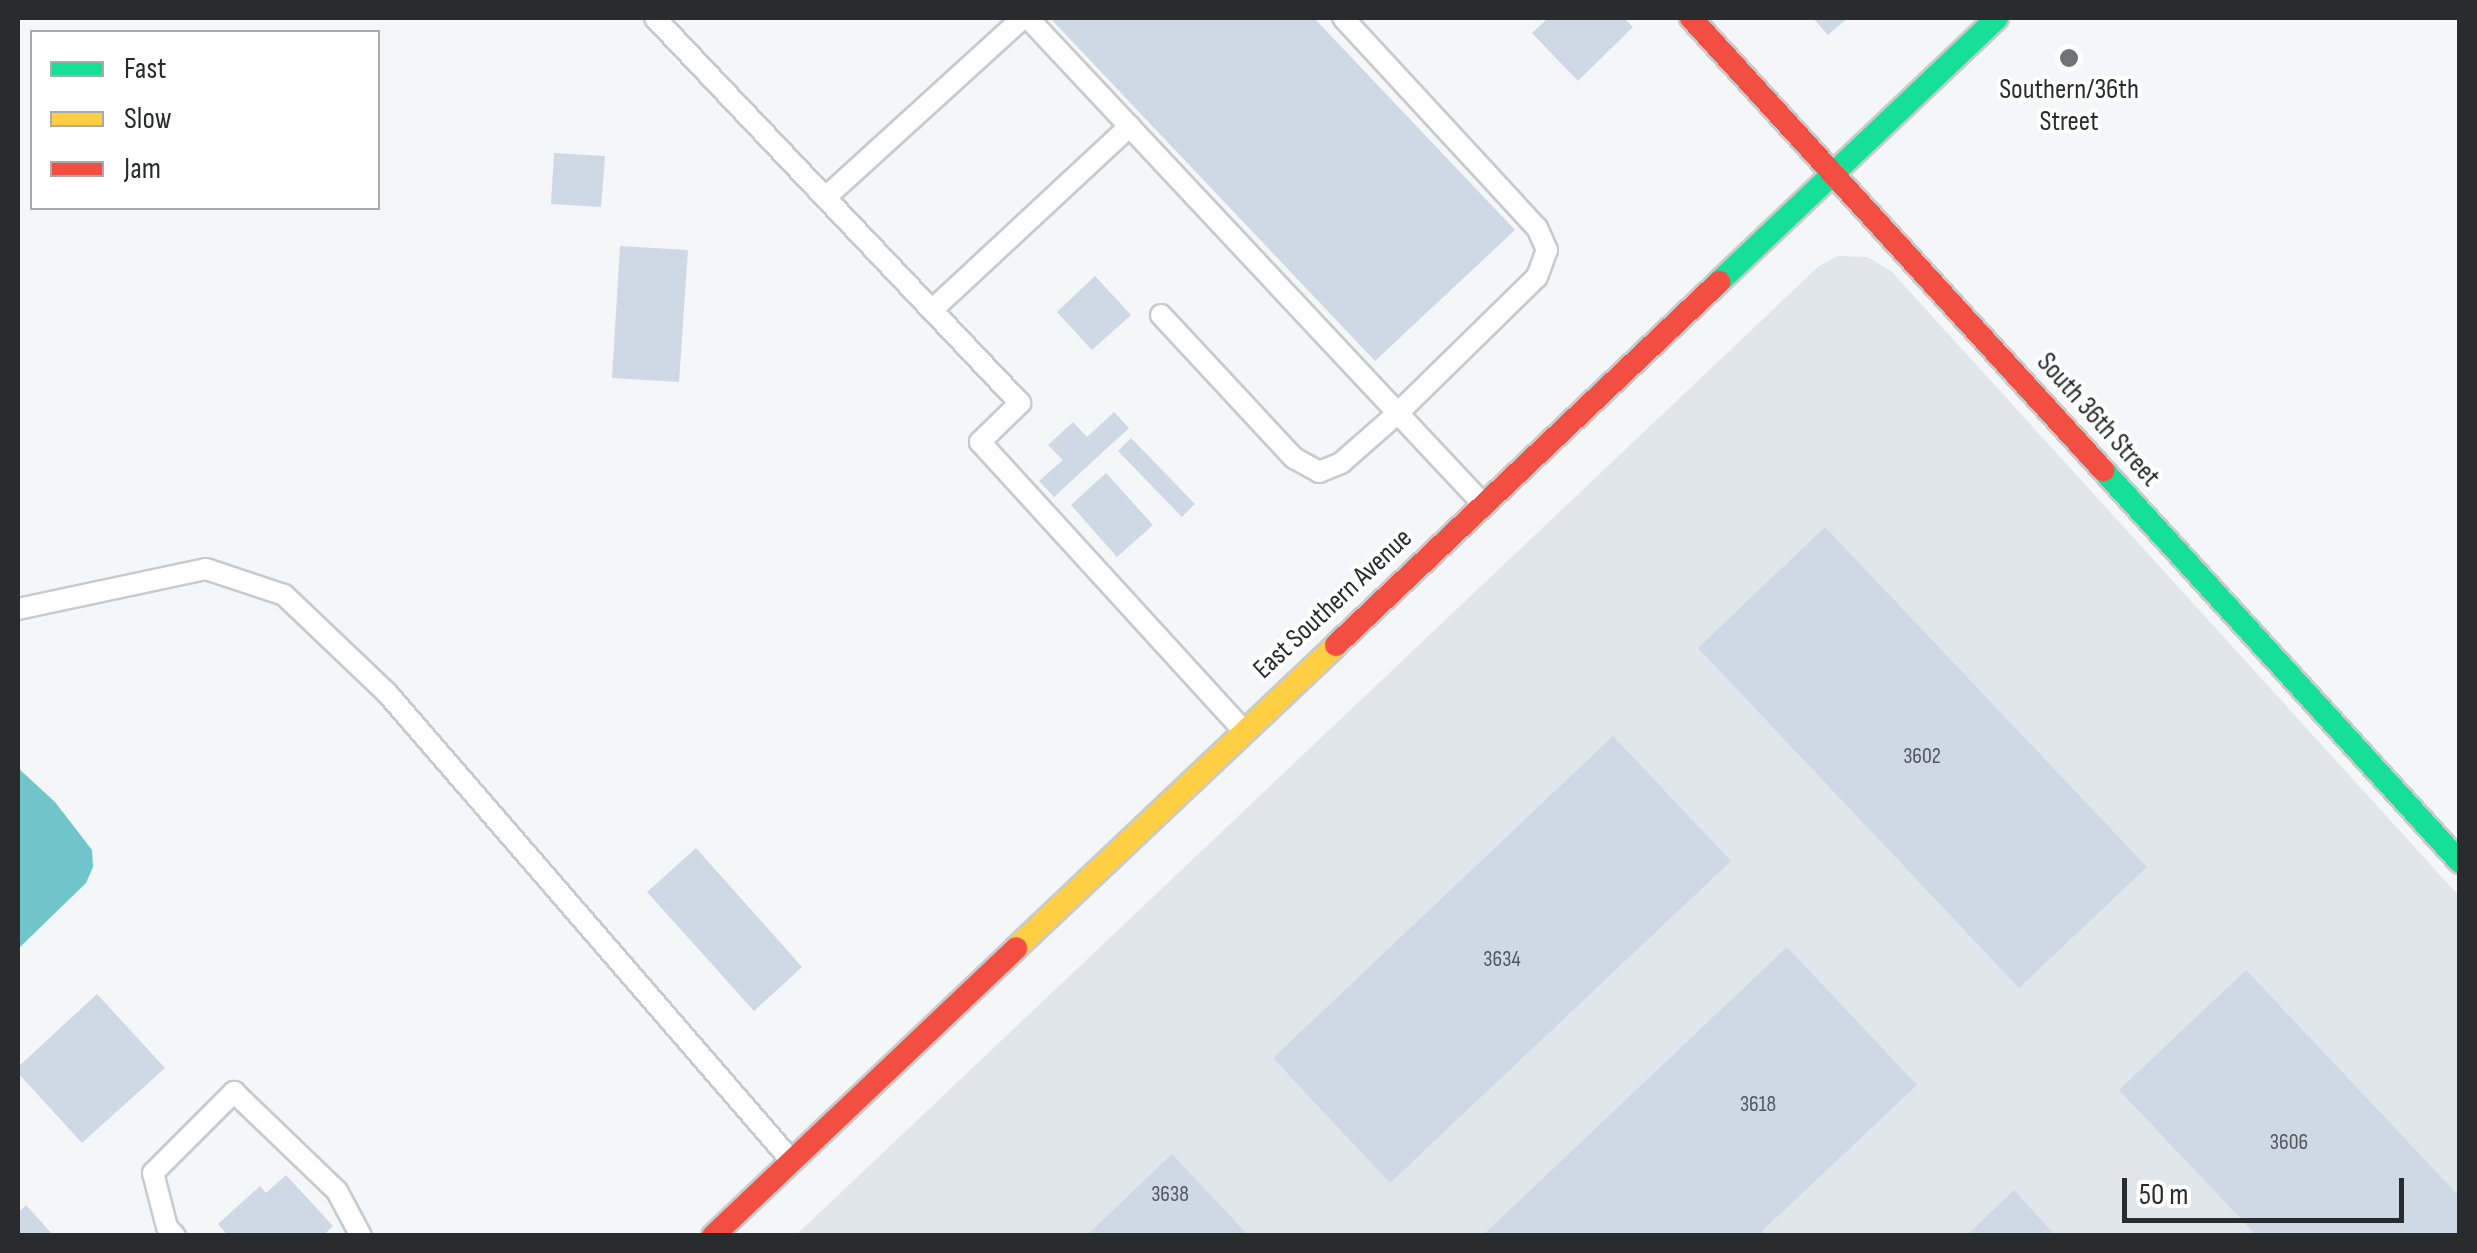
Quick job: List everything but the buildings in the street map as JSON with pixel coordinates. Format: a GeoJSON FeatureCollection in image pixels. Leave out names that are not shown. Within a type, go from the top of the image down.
{"type":"FeatureCollection","features":[{"type":"Feature","properties":{"kind":"main road","name":"South 36th Street"},"geometry":{"type":"LineString","coordinates":[[1691,18],[1835,170],[2365,762],[2460,862]]}},
{"type":"Feature","properties":{"kind":"main road","name":"East Southern Avenue"},"geometry":{"type":"LineString","coordinates":[[713,1236],[1997,18]]}},
{"type":"Feature","properties":{"kind":"lane"},"geometry":{"type":"LineString","coordinates":[[655,18],[1020,403],[980,442],[1244,730]]}},
{"type":"Feature","properties":{"kind":"lane"},"geometry":{"type":"LineString","coordinates":[[826,197],[1025,18],[1482,504]]}},
{"type":"Feature","properties":{"kind":"lane"},"geometry":{"type":"LineString","coordinates":[[1161,315],[1294,458],[1319,472],[1340,463],[1398,412],[1536,277],[1546,250],[1537,228],[1343,18]]}},
{"type":"Feature","properties":{"kind":"lane"},"geometry":{"type":"LineString","coordinates":[[932,310],[1130,126]]}},
{"type":"Feature","properties":{"kind":"lane"},"geometry":{"type":"LineString","coordinates":[[18,609],[206,569],[284,595],[387,693],[792,1161]]}},
{"type":"Feature","properties":{"kind":"lane"},"geometry":{"type":"LineString","coordinates":[[175,1236],[167,1227],[153,1173],[234,1092],[337,1191],[362,1236]]}},
{"type":"Feature","properties":{"kind":"shaded area"},"geometry":{"type":"Polygon","coordinates":[[[1838,256],[1867,257],[1891,271],[2459,896],[2459,1235],[795,1236],[1819,266],[1838,256]]]}},
{"type":"Feature","properties":{"kind":"water"},"geometry":{"type":"Polygon","coordinates":[[[18,768],[55,802],[92,850],[93,867],[86,883],[18,949],[18,768]]]}},
{"type":"Feature","properties":{"kind":"traffic: fast"},"geometry":{"type":"LineString","coordinates":[[1719,282],[1997,18]]}},
{"type":"Feature","properties":{"kind":"traffic: fast"},"geometry":{"type":"LineString","coordinates":[[2103,470],[2460,862]]}},
{"type":"Feature","properties":{"kind":"traffic: slow"},"geometry":{"type":"LineString","coordinates":[[1016,948],[1336,645]]}},
{"type":"Feature","properties":{"kind":"traffic: jam"},"geometry":{"type":"LineString","coordinates":[[1691,18],[2103,470]]}},
{"type":"Feature","properties":{"kind":"traffic: jam"},"geometry":{"type":"LineString","coordinates":[[1336,645],[1719,282]]}},
{"type":"Feature","properties":{"kind":"traffic: jam"},"geometry":{"type":"LineString","coordinates":[[713,1236],[1016,948]]}},
{"type":"Feature","properties":{"kind":"place","name":"Southern/36th Street"},"geometry":{"type":"Point","coordinates":[2069,58]}}]}
